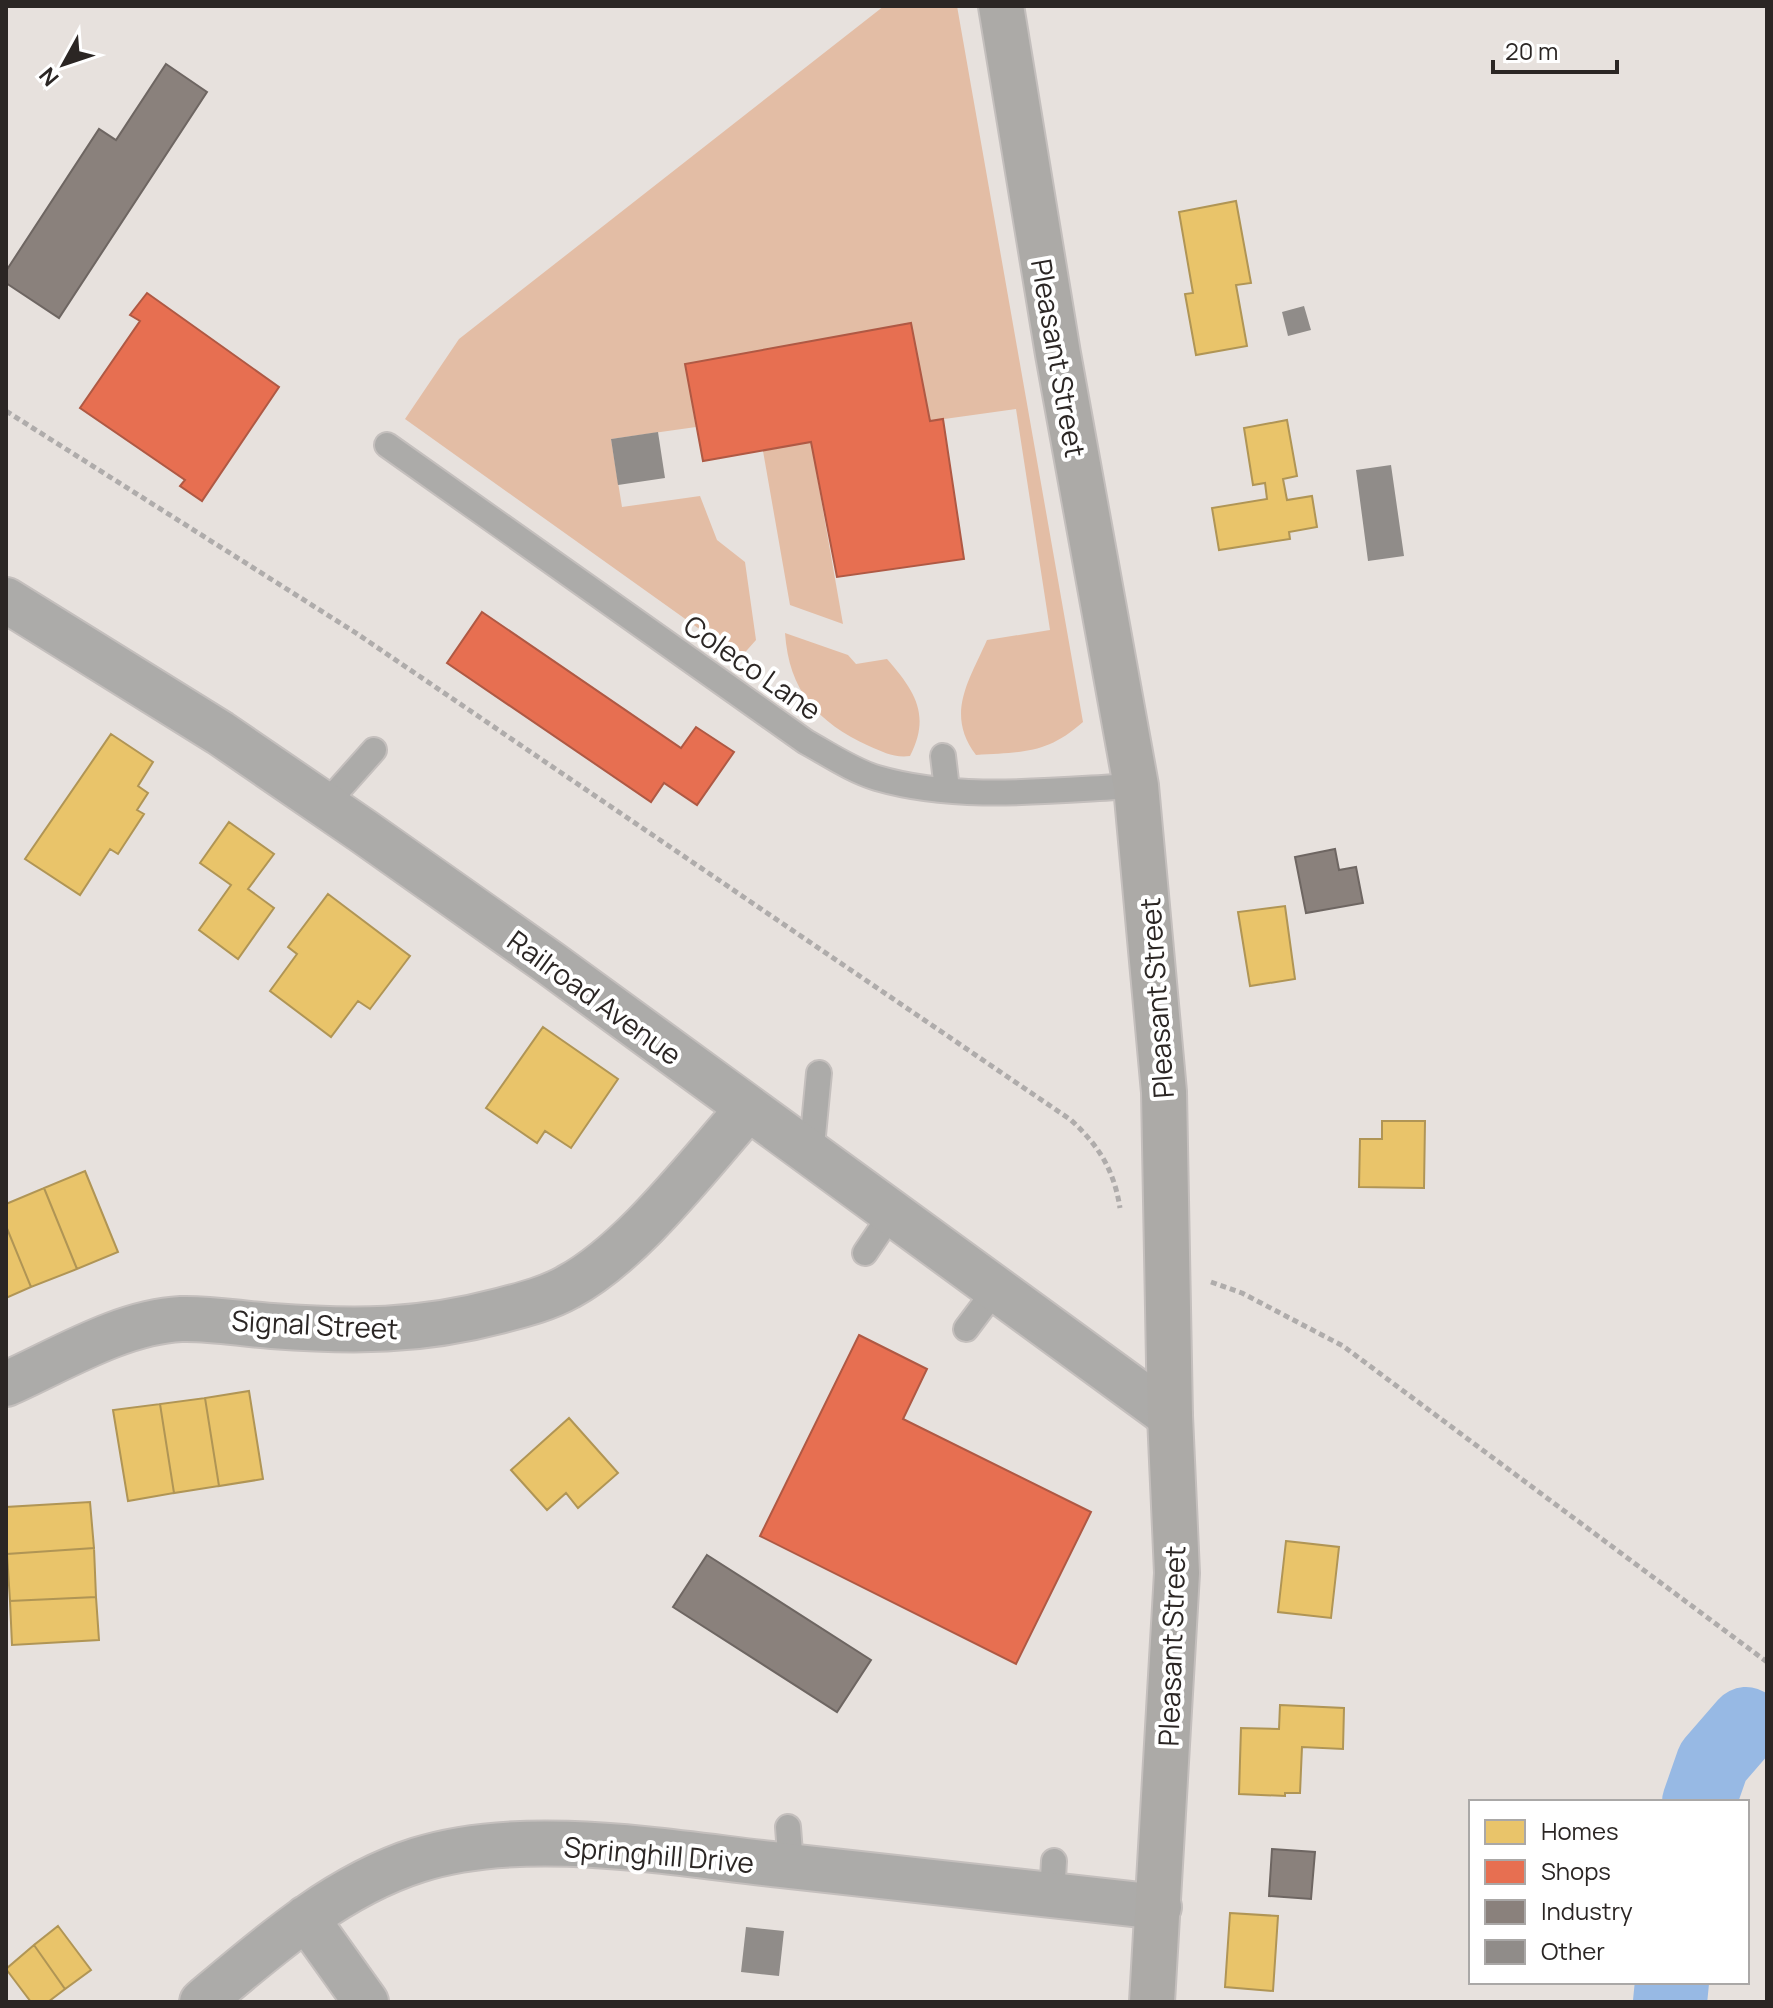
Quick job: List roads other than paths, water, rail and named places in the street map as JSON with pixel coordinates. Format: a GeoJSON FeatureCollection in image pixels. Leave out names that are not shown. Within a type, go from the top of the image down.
{"type":"FeatureCollection","features":[{"type":"Feature","properties":{"kind":"main road","name":"Pleasant Street"},"geometry":{"type":"LineString","coordinates":[[1001,6],[1058,354],[1136,786],[1164,1092],[1170,1416],[1177,1573],[1152,2002]]}},
{"type":"Feature","properties":{"kind":"street","name":"Railroad Avenue"},"geometry":{"type":"LineString","coordinates":[[6,600],[220,733],[325,805],[550,963],[1170,1416]]}},
{"type":"Feature","properties":{"kind":"street","name":"Signal Street"},"geometry":{"type":"LineString","coordinates":[[6,1384],[118,1334],[181,1319],[394,1331],[463,1322],[524,1305],[568,1287],[603,1262],[638,1230],[748,1109]]}},
{"type":"Feature","properties":{"kind":"street","name":"Springhill Drive"},"geometry":{"type":"LineString","coordinates":[[202,2002],[306,1918],[374,1877],[421,1859],[506,1844],[789,1847],[1053,1878],[1159,1907]]}},
{"type":"Feature","properties":{"kind":"street"},"geometry":{"type":"LineString","coordinates":[[306,1918],[366,2002]]}},
{"type":"Feature","properties":{"kind":"lane","name":"Coleco Lane"},"geometry":{"type":"LineString","coordinates":[[387,445],[806,742],[874,778],[947,789],[1004,792],[1136,786]]}},
{"type":"Feature","properties":{"kind":"lane"},"geometry":{"type":"LineString","coordinates":[[325,805],[374,750]]}},
{"type":"Feature","properties":{"kind":"lane"},"geometry":{"type":"LineString","coordinates":[[943,756],[947,789]]}},
{"type":"Feature","properties":{"kind":"lane"},"geometry":{"type":"LineString","coordinates":[[811,1156],[819,1073]]}},
{"type":"Feature","properties":{"kind":"lane"},"geometry":{"type":"LineString","coordinates":[[865,1253],[892,1213]]}},
{"type":"Feature","properties":{"kind":"lane"},"geometry":{"type":"LineString","coordinates":[[966,1329],[996,1289]]}},
{"type":"Feature","properties":{"kind":"waterway"},"geometry":{"type":"LineString","coordinates":[[1700,1800],[1713,1762],[1746,1724]]}},
{"type":"Feature","properties":{"kind":"waterway"},"geometry":{"type":"LineString","coordinates":[[1670,2002],[1672,1984]]}}]}
